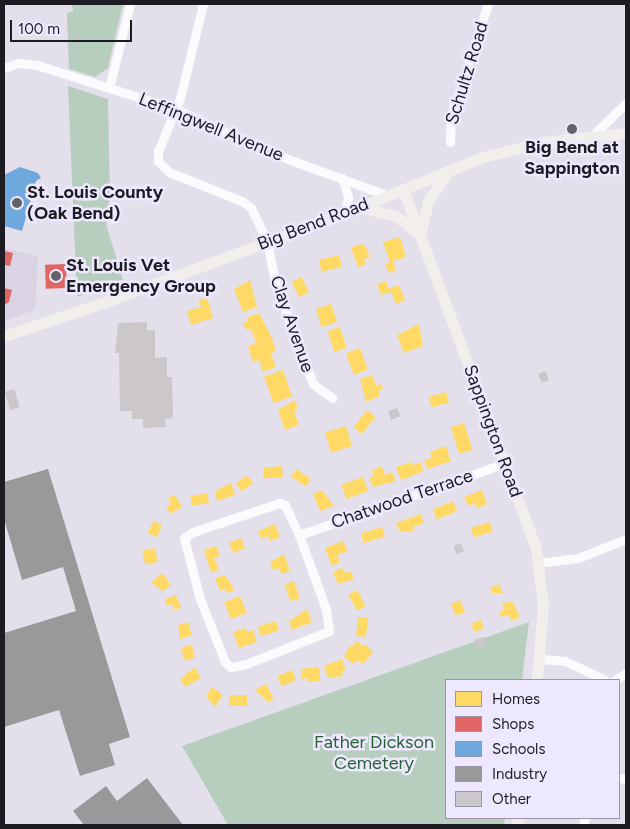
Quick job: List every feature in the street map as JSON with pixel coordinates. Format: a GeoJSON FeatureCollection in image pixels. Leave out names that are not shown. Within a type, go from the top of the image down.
{"type":"FeatureCollection","features":[{"type":"Feature","properties":{"kind":"main road","name":"Big Bend Road"},"geometry":{"type":"LineString","coordinates":[[4,336],[345,213],[450,170],[543,142],[626,133]]}},
{"type":"Feature","properties":{"kind":"main road"},"geometry":{"type":"LineString","coordinates":[[358,207],[394,215],[420,234],[428,201],[450,170]]}},
{"type":"Feature","properties":{"kind":"main road","name":"Sappington Road"},"geometry":{"type":"LineString","coordinates":[[403,188],[506,463],[538,563],[543,605],[537,679]]}},
{"type":"Feature","properties":{"kind":"street"},"geometry":{"type":"LineString","coordinates":[[109,88],[130,4]]}},
{"type":"Feature","properties":{"kind":"street"},"geometry":{"type":"LineString","coordinates":[[176,110],[203,4]]}},
{"type":"Feature","properties":{"kind":"street","name":"Schultz Road"},"geometry":{"type":"LineString","coordinates":[[450,142],[451,115],[488,4]]}},
{"type":"Feature","properties":{"kind":"street","name":"Leffingwell Avenue"},"geometry":{"type":"LineString","coordinates":[[5,67],[18,63],[37,65],[176,110],[266,150],[386,195]]}},
{"type":"Feature","properties":{"kind":"street"},"geometry":{"type":"LineString","coordinates":[[590,138],[626,103]]}},
{"type":"Feature","properties":{"kind":"street","name":"Clay Avenue"},"geometry":{"type":"LineString","coordinates":[[176,110],[158,151],[160,166],[247,204],[267,241],[275,282],[313,384],[332,398]]}},
{"type":"Feature","properties":{"kind":"street"},"geometry":{"type":"LineString","coordinates":[[342,178],[348,197],[345,213]]}},
{"type":"Feature","properties":{"kind":"street","name":"Chatwood Terrace"},"geometry":{"type":"LineString","coordinates":[[299,535],[506,463]]}},
{"type":"Feature","properties":{"kind":"street"},"geometry":{"type":"LineString","coordinates":[[280,503],[285,505],[299,535],[326,609],[329,631],[246,664],[230,667],[225,662],[200,598],[184,538],[193,532],[280,503]]}},
{"type":"Feature","properties":{"kind":"street"},"geometry":{"type":"LineString","coordinates":[[538,563],[578,558],[626,539]]}},
{"type":"Feature","properties":{"kind":"street"},"geometry":{"type":"LineString","coordinates":[[540,659],[565,661],[603,679]]}},
{"type":"Feature","properties":{"kind":"shaded area"},"geometry":{"type":"Polygon","coordinates":[[[4,248],[38,256],[35,310],[4,321],[4,248]]]}},
{"type":"Feature","properties":{"kind":"green space"},"geometry":{"type":"Polygon","coordinates":[[[72,4],[123,4],[108,68],[95,77],[69,69],[67,13],[73,11],[72,4]]]}},
{"type":"Feature","properties":{"kind":"green space"},"geometry":{"type":"Polygon","coordinates":[[[68,86],[108,99],[110,198],[106,224],[123,280],[77,297],[68,86]]]}},
{"type":"Feature","properties":{"kind":"green space","name":"Father Dickson Cemetery"},"geometry":{"type":"Polygon","coordinates":[[[529,622],[522,679],[445,679],[445,819],[505,819],[504,825],[228,825],[182,746],[529,622]]]}},
{"type":"Feature","properties":{"kind":"building: Homes"},"geometry":{"type":"Polygon","coordinates":[[[400,237],[406,257],[393,261],[396,270],[389,273],[385,264],[390,262],[383,242],[400,237]]]}},
{"type":"Feature","properties":{"kind":"building: Homes"},"geometry":{"type":"Polygon","coordinates":[[[360,244],[365,245],[370,257],[364,259],[366,264],[358,267],[351,248],[360,244]]]}},
{"type":"Feature","properties":{"kind":"building: Homes"},"geometry":{"type":"Polygon","coordinates":[[[339,255],[342,267],[322,272],[319,260],[339,255]]]}},
{"type":"Feature","properties":{"kind":"building: Homes"},"geometry":{"type":"Polygon","coordinates":[[[302,277],[309,293],[299,297],[292,281],[302,277]]]}},
{"type":"Feature","properties":{"kind":"building: Homes"},"geometry":{"type":"Polygon","coordinates":[[[250,280],[257,307],[243,312],[234,289],[250,280]]]}},
{"type":"Feature","properties":{"kind":"building: Homes"},"geometry":{"type":"Polygon","coordinates":[[[386,281],[389,289],[399,285],[405,300],[396,304],[391,292],[381,295],[377,284],[386,281]]]}},
{"type":"Feature","properties":{"kind":"building: Homes"},"geometry":{"type":"Polygon","coordinates":[[[207,297],[213,318],[191,325],[187,311],[201,307],[199,300],[207,297]]]}},
{"type":"Feature","properties":{"kind":"building: Homes"},"geometry":{"type":"Polygon","coordinates":[[[331,304],[337,322],[322,327],[316,309],[331,304]]]}},
{"type":"Feature","properties":{"kind":"building: Homes"},"geometry":{"type":"Polygon","coordinates":[[[259,313],[272,338],[256,343],[251,329],[246,330],[243,323],[248,321],[247,317],[259,313]]]}},
{"type":"Feature","properties":{"kind":"building: Homes"},"geometry":{"type":"Polygon","coordinates":[[[419,324],[423,346],[404,353],[397,335],[419,324]]]}},
{"type":"Feature","properties":{"kind":"building: Homes"},"geometry":{"type":"Polygon","coordinates":[[[340,327],[347,348],[334,352],[328,331],[340,327]]]}},
{"type":"Feature","properties":{"kind":"building: Homes"},"geometry":{"type":"Polygon","coordinates":[[[272,338],[276,351],[271,353],[276,367],[263,372],[259,360],[253,362],[248,346],[272,338]]]}},
{"type":"Feature","properties":{"kind":"building: Homes"},"geometry":{"type":"Polygon","coordinates":[[[360,348],[368,370],[354,375],[346,353],[360,348]]]}},
{"type":"Feature","properties":{"kind":"building: Homes"},"geometry":{"type":"Polygon","coordinates":[[[283,370],[292,396],[273,403],[264,377],[283,370]]]}},
{"type":"Feature","properties":{"kind":"building: Homes"},"geometry":{"type":"Polygon","coordinates":[[[372,375],[376,386],[381,384],[383,389],[378,391],[380,396],[366,402],[360,379],[372,375]]]}},
{"type":"Feature","properties":{"kind":"building: Homes"},"geometry":{"type":"Polygon","coordinates":[[[446,392],[449,403],[431,407],[429,397],[446,392]]]}},
{"type":"Feature","properties":{"kind":"building: Homes"},"geometry":{"type":"Polygon","coordinates":[[[295,400],[298,409],[294,411],[299,425],[285,430],[278,410],[295,400]]]}},
{"type":"Feature","properties":{"kind":"building: Homes"},"geometry":{"type":"Polygon","coordinates":[[[367,410],[376,417],[362,434],[353,427],[367,410]]]}},
{"type":"Feature","properties":{"kind":"building: Homes"},"geometry":{"type":"Polygon","coordinates":[[[464,423],[473,450],[459,454],[451,427],[464,423]]]}},
{"type":"Feature","properties":{"kind":"building: Homes"},"geometry":{"type":"Polygon","coordinates":[[[346,426],[352,446],[331,453],[325,432],[346,426]]]}},
{"type":"Feature","properties":{"kind":"building: Homes"},"geometry":{"type":"Polygon","coordinates":[[[446,446],[451,461],[428,469],[424,460],[432,458],[430,452],[446,446]]]}},
{"type":"Feature","properties":{"kind":"building: Homes"},"geometry":{"type":"Polygon","coordinates":[[[411,462],[413,465],[420,462],[424,471],[401,480],[396,467],[411,462]]]}},
{"type":"Feature","properties":{"kind":"building: Homes"},"geometry":{"type":"Polygon","coordinates":[[[282,466],[283,477],[264,479],[263,468],[282,466]]]}},
{"type":"Feature","properties":{"kind":"building: Homes"},"geometry":{"type":"Polygon","coordinates":[[[382,466],[385,475],[392,472],[396,481],[373,487],[369,478],[374,476],[372,470],[382,466]]]}},
{"type":"Feature","properties":{"kind":"building: Homes"},"geometry":{"type":"Polygon","coordinates":[[[296,469],[311,479],[306,487],[291,476],[296,469]]]}},
{"type":"Feature","properties":{"kind":"building: Homes"},"geometry":{"type":"Polygon","coordinates":[[[247,475],[253,483],[242,491],[236,483],[247,475]]]}},
{"type":"Feature","properties":{"kind":"building: Homes"},"geometry":{"type":"Polygon","coordinates":[[[363,477],[368,491],[347,499],[341,485],[363,477]]]}},
{"type":"Feature","properties":{"kind":"building: Homes"},"geometry":{"type":"Polygon","coordinates":[[[231,483],[235,495],[217,501],[215,491],[231,483]]]}},
{"type":"Feature","properties":{"kind":"building: Homes"},"geometry":{"type":"Polygon","coordinates":[[[322,490],[334,506],[320,511],[313,494],[322,490]]]}},
{"type":"Feature","properties":{"kind":"building: Homes"},"geometry":{"type":"Polygon","coordinates":[[[482,490],[487,504],[477,508],[475,503],[468,506],[464,497],[482,490]]]}},
{"type":"Feature","properties":{"kind":"building: Homes"},"geometry":{"type":"Polygon","coordinates":[[[207,493],[209,503],[192,506],[190,496],[207,493]]]}},
{"type":"Feature","properties":{"kind":"building: Homes"},"geometry":{"type":"Polygon","coordinates":[[[175,495],[182,507],[170,514],[166,507],[171,505],[168,498],[175,495]]]}},
{"type":"Feature","properties":{"kind":"building: Homes"},"geometry":{"type":"Polygon","coordinates":[[[453,501],[457,511],[437,519],[433,509],[453,501]]]}},
{"type":"Feature","properties":{"kind":"building: Homes"},"geometry":{"type":"Polygon","coordinates":[[[421,514],[424,523],[413,527],[414,531],[400,532],[396,523],[421,514]]]}},
{"type":"Feature","properties":{"kind":"building: Homes"},"geometry":{"type":"Polygon","coordinates":[[[153,521],[162,525],[157,537],[148,533],[153,521]]]}},
{"type":"Feature","properties":{"kind":"building: Homes"},"geometry":{"type":"Polygon","coordinates":[[[490,522],[493,532],[474,537],[471,528],[490,522]]]}},
{"type":"Feature","properties":{"kind":"building: Homes"},"geometry":{"type":"Polygon","coordinates":[[[275,524],[280,537],[270,541],[268,536],[261,539],[258,531],[275,524]]]}},
{"type":"Feature","properties":{"kind":"building: Homes"},"geometry":{"type":"Polygon","coordinates":[[[382,527],[385,537],[364,543],[361,533],[382,527]]]}},
{"type":"Feature","properties":{"kind":"building: Homes"},"geometry":{"type":"Polygon","coordinates":[[[241,538],[245,548],[233,553],[229,543],[241,538]]]}},
{"type":"Feature","properties":{"kind":"building: Homes"},"geometry":{"type":"Polygon","coordinates":[[[343,541],[348,551],[337,555],[340,562],[332,566],[325,548],[343,541]]]}},
{"type":"Feature","properties":{"kind":"building: Homes"},"geometry":{"type":"Polygon","coordinates":[[[216,546],[220,556],[214,558],[219,570],[211,572],[204,550],[216,546]]]}},
{"type":"Feature","properties":{"kind":"building: Homes"},"geometry":{"type":"Polygon","coordinates":[[[155,548],[158,562],[145,564],[142,551],[155,548]]]}},
{"type":"Feature","properties":{"kind":"building: Homes"},"geometry":{"type":"Polygon","coordinates":[[[284,554],[290,571],[281,574],[279,568],[273,570],[270,562],[284,554]]]}},
{"type":"Feature","properties":{"kind":"building: Homes"},"geometry":{"type":"Polygon","coordinates":[[[343,568],[345,573],[351,571],[354,579],[338,584],[333,572],[343,568]]]}},
{"type":"Feature","properties":{"kind":"building: Homes"},"geometry":{"type":"Polygon","coordinates":[[[163,573],[171,585],[162,591],[151,582],[163,573]]]}},
{"type":"Feature","properties":{"kind":"building: Homes"},"geometry":{"type":"Polygon","coordinates":[[[225,575],[235,590],[227,593],[226,589],[220,591],[215,578],[225,575]]]}},
{"type":"Feature","properties":{"kind":"building: Homes"},"geometry":{"type":"Polygon","coordinates":[[[294,581],[300,598],[290,601],[285,584],[294,581]]]}},
{"type":"Feature","properties":{"kind":"building: Homes"},"geometry":{"type":"Polygon","coordinates":[[[499,584],[503,593],[492,593],[490,588],[499,584]]]}},
{"type":"Feature","properties":{"kind":"building: Homes"},"geometry":{"type":"Polygon","coordinates":[[[357,590],[366,606],[357,611],[348,595],[357,590]]]}},
{"type":"Feature","properties":{"kind":"building: Homes"},"geometry":{"type":"Polygon","coordinates":[[[176,595],[181,608],[174,610],[172,604],[167,606],[165,599],[176,595]]]}},
{"type":"Feature","properties":{"kind":"building: Homes"},"geometry":{"type":"Polygon","coordinates":[[[240,596],[247,613],[231,619],[224,602],[240,596]]]}},
{"type":"Feature","properties":{"kind":"building: Homes"},"geometry":{"type":"Polygon","coordinates":[[[460,600],[465,612],[456,616],[451,604],[460,600]]]}},
{"type":"Feature","properties":{"kind":"building: Homes"},"geometry":{"type":"Polygon","coordinates":[[[512,601],[520,617],[511,621],[509,615],[501,617],[499,612],[504,610],[502,604],[512,601]]]}},
{"type":"Feature","properties":{"kind":"building: Homes"},"geometry":{"type":"Polygon","coordinates":[[[307,609],[312,622],[292,630],[289,621],[307,609]]]}},
{"type":"Feature","properties":{"kind":"building: Homes"},"geometry":{"type":"Polygon","coordinates":[[[358,617],[368,618],[366,637],[356,636],[358,617]]]}},
{"type":"Feature","properties":{"kind":"building: Homes"},"geometry":{"type":"Polygon","coordinates":[[[481,620],[484,629],[474,632],[471,623],[481,620]]]}},
{"type":"Feature","properties":{"kind":"building: Homes"},"geometry":{"type":"Polygon","coordinates":[[[276,621],[279,631],[261,636],[258,627],[276,621]]]}},
{"type":"Feature","properties":{"kind":"building: Homes"},"geometry":{"type":"Polygon","coordinates":[[[188,622],[192,635],[180,639],[178,625],[188,622]]]}},
{"type":"Feature","properties":{"kind":"building: Homes"},"geometry":{"type":"Polygon","coordinates":[[[245,628],[247,632],[253,630],[257,642],[239,648],[233,632],[245,628]]]}},
{"type":"Feature","properties":{"kind":"building: Homes"},"geometry":{"type":"Polygon","coordinates":[[[356,641],[364,646],[365,644],[373,653],[363,664],[357,660],[354,664],[344,657],[349,646],[352,647],[356,641]]]}},
{"type":"Feature","properties":{"kind":"building: Homes"},"geometry":{"type":"Polygon","coordinates":[[[192,645],[195,658],[184,660],[181,647],[192,645]]]}},
{"type":"Feature","properties":{"kind":"building: Homes"},"geometry":{"type":"Polygon","coordinates":[[[342,659],[346,670],[342,671],[343,676],[328,678],[324,666],[342,659]]]}},
{"type":"Feature","properties":{"kind":"building: Homes"},"geometry":{"type":"Polygon","coordinates":[[[195,667],[201,678],[185,687],[180,679],[195,667]]]}},
{"type":"Feature","properties":{"kind":"building: Homes"},"geometry":{"type":"Polygon","coordinates":[[[319,667],[320,681],[308,682],[308,678],[302,679],[301,669],[319,667]]]}},
{"type":"Feature","properties":{"kind":"building: Homes"},"geometry":{"type":"Polygon","coordinates":[[[292,670],[296,680],[281,686],[277,676],[292,670]]]}},
{"type":"Feature","properties":{"kind":"building: Homes"},"geometry":{"type":"Polygon","coordinates":[[[266,684],[274,699],[268,702],[255,690],[266,684]]]}},
{"type":"Feature","properties":{"kind":"building: Homes"},"geometry":{"type":"Polygon","coordinates":[[[212,687],[223,695],[215,707],[206,696],[212,687]]]}},
{"type":"Feature","properties":{"kind":"building: Homes"},"geometry":{"type":"Polygon","coordinates":[[[229,695],[247,695],[247,706],[229,706],[229,695]]]}},
{"type":"Feature","properties":{"kind":"building: Shops"},"geometry":{"type":"Polygon","coordinates":[[[4,251],[13,253],[10,266],[4,265],[4,251]]]}},
{"type":"Feature","properties":{"kind":"building: Shops","name":"St. Louis Vet Emergency Group"},"geometry":{"type":"Polygon","coordinates":[[[66,264],[67,288],[46,289],[45,265],[66,264]]]}},
{"type":"Feature","properties":{"kind":"building: Shops"},"geometry":{"type":"Polygon","coordinates":[[[4,288],[12,290],[9,302],[4,305],[4,288]]]}},
{"type":"Feature","properties":{"kind":"building: Schools","name":"St. Louis County (Oak Bend)"},"geometry":{"type":"Polygon","coordinates":[[[20,167],[38,173],[41,178],[36,181],[22,231],[4,226],[4,175],[20,167]]]}},
{"type":"Feature","properties":{"kind":"building: Industry"},"geometry":{"type":"Polygon","coordinates":[[[48,469],[130,737],[109,744],[115,765],[80,776],[59,710],[4,727],[4,633],[76,611],[63,567],[22,580],[4,519],[4,482],[48,469]]]}},
{"type":"Feature","properties":{"kind":"building: Industry"},"geometry":{"type":"Polygon","coordinates":[[[147,778],[183,825],[84,825],[73,811],[106,786],[117,801],[147,778]]]}},
{"type":"Feature","properties":{"kind":"building: Other"},"geometry":{"type":"Polygon","coordinates":[[[147,322],[147,330],[155,330],[155,358],[167,357],[167,377],[172,377],[173,418],[165,419],[166,427],[143,428],[143,419],[132,419],[132,411],[120,411],[119,353],[115,353],[118,323],[147,322]]]}},
{"type":"Feature","properties":{"kind":"building: Other"},"geometry":{"type":"Polygon","coordinates":[[[546,371],[549,380],[542,383],[538,374],[546,371]]]}},
{"type":"Feature","properties":{"kind":"building: Other"},"geometry":{"type":"Polygon","coordinates":[[[14,389],[20,407],[10,410],[4,392],[14,389]]]}},
{"type":"Feature","properties":{"kind":"building: Other"},"geometry":{"type":"Polygon","coordinates":[[[397,408],[401,416],[391,420],[388,411],[397,408]]]}},
{"type":"Feature","properties":{"kind":"building: Other"},"geometry":{"type":"Polygon","coordinates":[[[461,543],[464,551],[457,554],[454,546],[461,543]]]}},
{"type":"Feature","properties":{"kind":"building: Other"},"geometry":{"type":"Polygon","coordinates":[[[485,637],[487,646],[476,648],[474,639],[485,637]]]}},
{"type":"Feature","properties":{"kind":"place","name":"Big Bend at Sappington"},"geometry":{"type":"Point","coordinates":[572,129]}},
{"type":"Feature","properties":{"kind":"place","name":"St. Louis County (Oak Bend)"},"geometry":{"type":"Point","coordinates":[17,203]}},
{"type":"Feature","properties":{"kind":"place","name":"St. Louis Vet Emergency Group"},"geometry":{"type":"Point","coordinates":[56,276]}}]}
